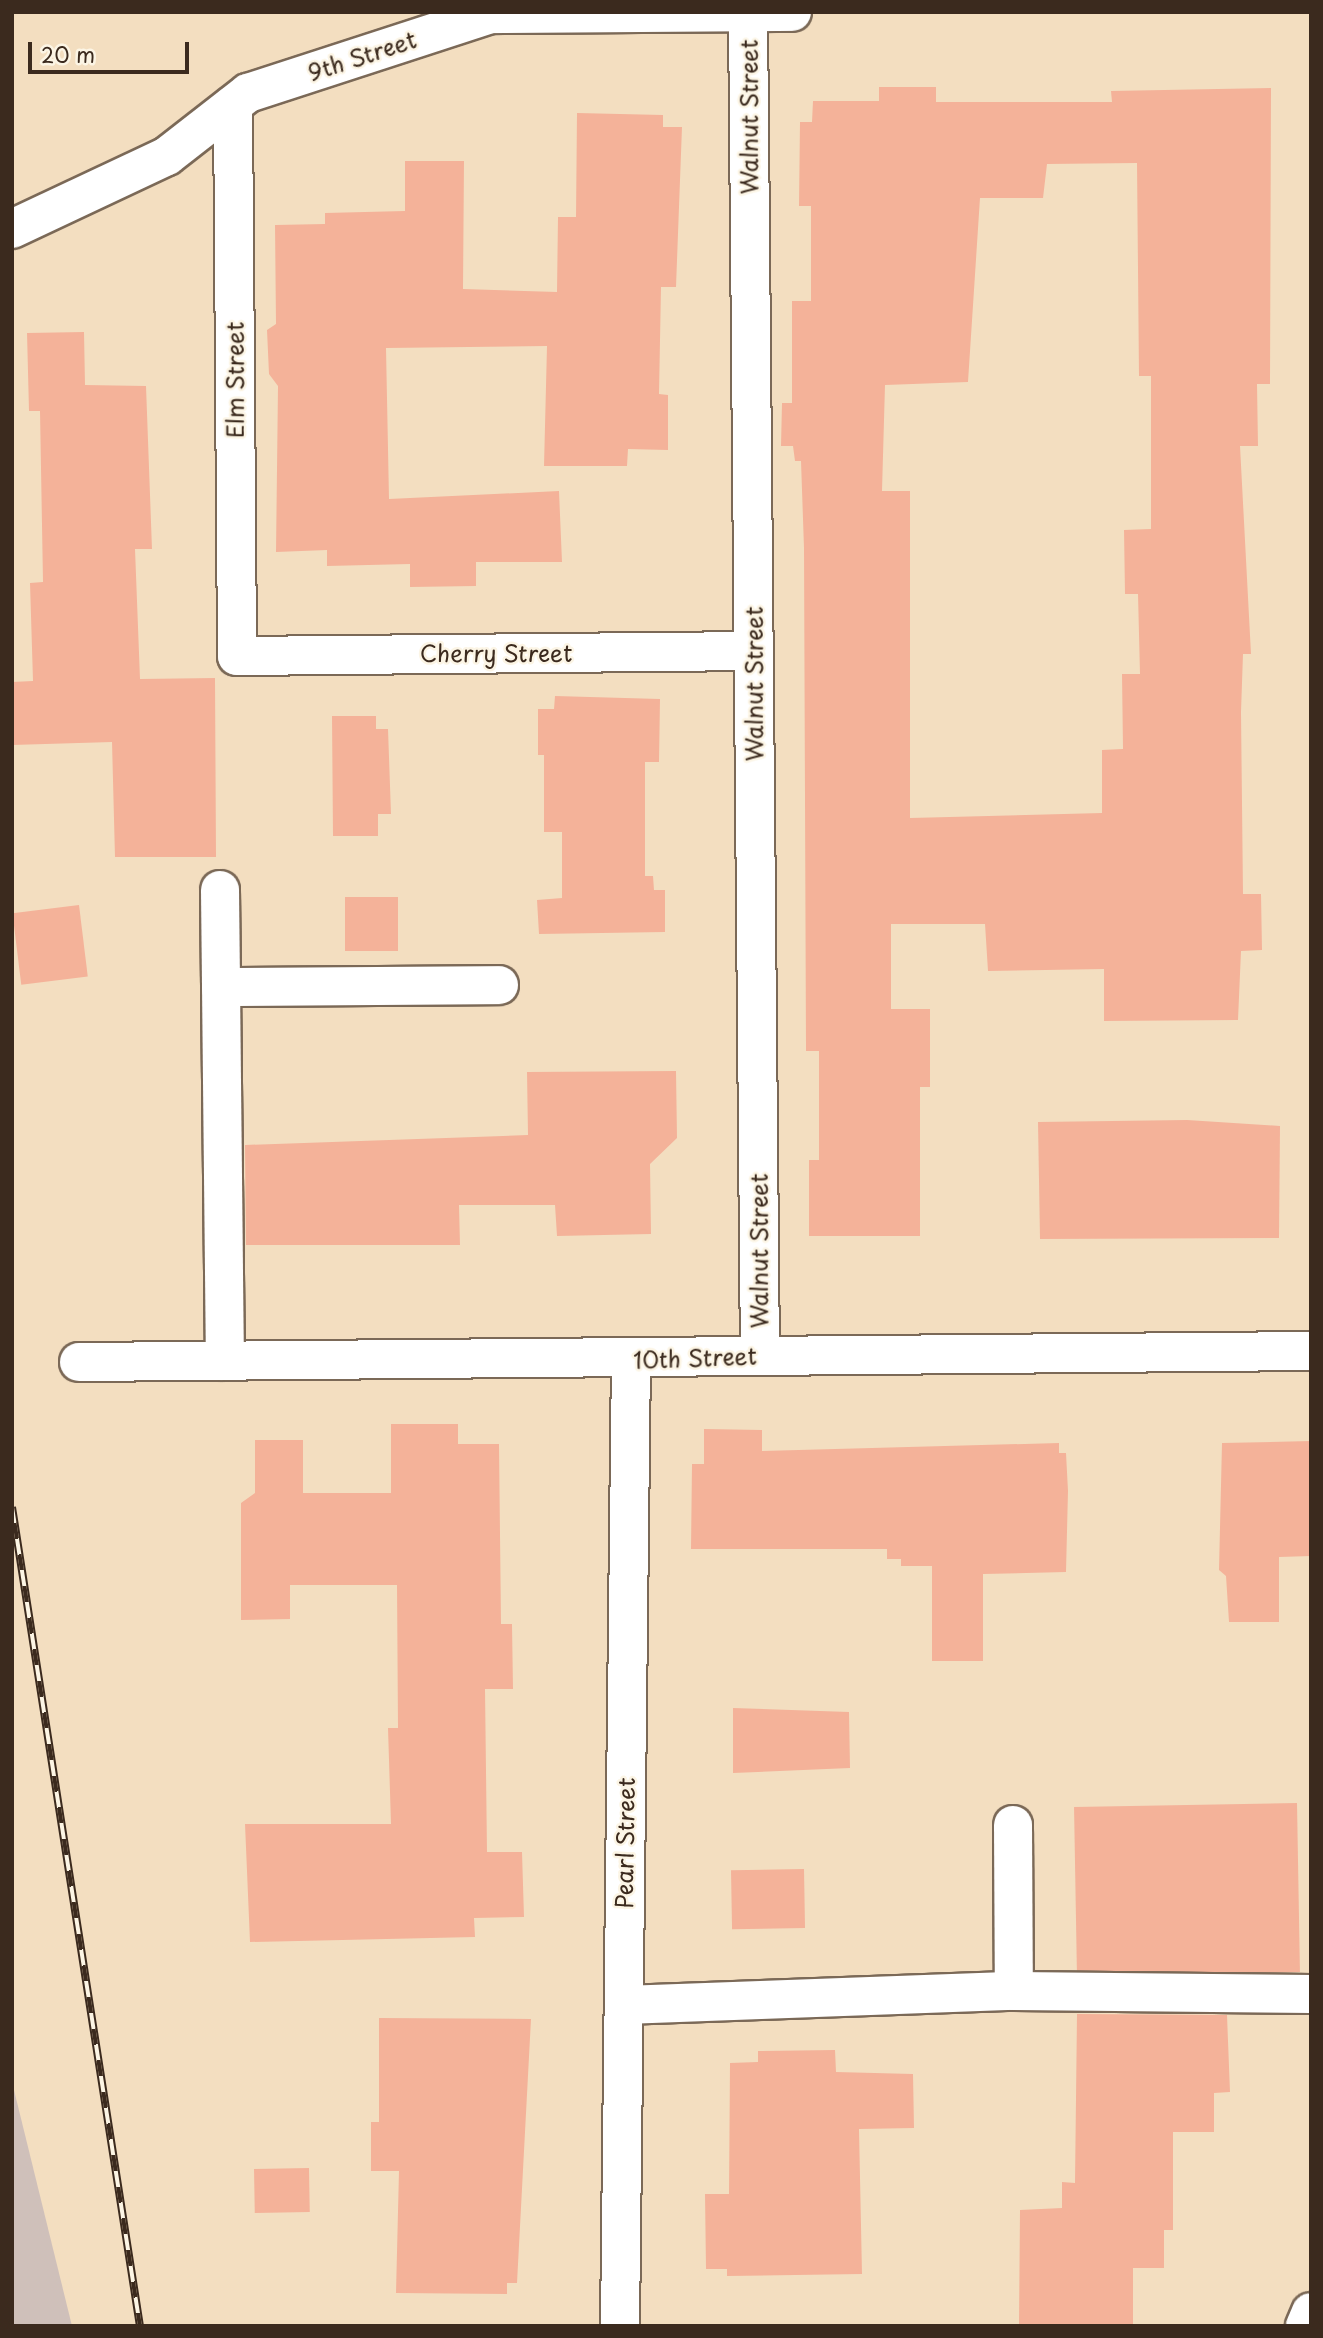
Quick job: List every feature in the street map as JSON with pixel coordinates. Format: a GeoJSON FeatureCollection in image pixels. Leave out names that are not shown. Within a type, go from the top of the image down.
{"type":"FeatureCollection","features":[{"type":"Feature","properties":{"kind":"street","name":"9th Street"},"geometry":{"type":"LineString","coordinates":[[12,229],[167,156],[248,93],[491,13],[792,12]]}},
{"type":"Feature","properties":{"kind":"street","name":"Walnut Street"},"geometry":{"type":"LineString","coordinates":[[748,13],[760,1356]]}},
{"type":"Feature","properties":{"kind":"street","name":"Elm Street"},"geometry":{"type":"LineString","coordinates":[[233,105],[237,656]]}},
{"type":"Feature","properties":{"kind":"street","name":"Cherry Street"},"geometry":{"type":"LineString","coordinates":[[237,656],[754,651]]}},
{"type":"Feature","properties":{"kind":"street"},"geometry":{"type":"LineString","coordinates":[[220,890],[225,1361]]}},
{"type":"Feature","properties":{"kind":"street"},"geometry":{"type":"LineString","coordinates":[[221,987],[499,985]]}},
{"type":"Feature","properties":{"kind":"street","name":"10th Street"},"geometry":{"type":"LineString","coordinates":[[79,1362],[631,1361],[760,1356],[1311,1351]]}},
{"type":"Feature","properties":{"kind":"street","name":"Pearl Street"},"geometry":{"type":"LineString","coordinates":[[620,2326],[631,1361]]}},
{"type":"Feature","properties":{"kind":"street"},"geometry":{"type":"LineString","coordinates":[[1013,1825],[1014,1990]]}},
{"type":"Feature","properties":{"kind":"street"},"geometry":{"type":"LineString","coordinates":[[624,2005],[1014,1990],[1311,1994]]}},
{"type":"Feature","properties":{"kind":"street"},"geometry":{"type":"LineString","coordinates":[[1305,2326],[1311,2312]]}},
{"type":"Feature","properties":{"kind":"shaded area"},"geometry":{"type":"Polygon","coordinates":[[[13,2086],[72,2326],[12,2326],[13,2086]]]}},
{"type":"Feature","properties":{"kind":"building"},"geometry":{"type":"Polygon","coordinates":[[[879,87],[936,87],[936,102],[1112,102],[1111,91],[1271,88],[1270,384],[1257,384],[1258,446],[1240,446],[1251,654],[1243,654],[1241,712],[1243,894],[1261,894],[1262,950],[1241,951],[1238,1020],[1104,1021],[1104,969],[988,971],[985,924],[891,924],[891,1009],[930,1009],[930,1087],[920,1087],[920,1236],[809,1236],[809,1160],[819,1160],[819,1051],[806,1051],[804,548],[801,461],[795,461],[793,446],[781,446],[782,403],[792,403],[792,301],[811,301],[811,206],[799,206],[800,122],[812,122],[813,101],[879,101],[879,87]],[[1137,163],[1047,164],[1043,198],[980,198],[968,382],[885,385],[882,491],[910,491],[910,818],[1102,813],[1102,750],[1123,749],[1122,674],[1140,674],[1138,594],[1125,594],[1124,530],[1151,529],[1151,376],[1139,376],[1137,163]]]}},
{"type":"Feature","properties":{"kind":"building"},"geometry":{"type":"Polygon","coordinates":[[[577,113],[663,115],[663,127],[682,127],[676,287],[661,287],[659,394],[668,395],[668,450],[628,449],[627,466],[544,466],[547,346],[386,348],[389,499],[559,491],[562,562],[476,562],[476,586],[410,587],[410,564],[327,566],[327,550],[276,552],[278,386],[269,374],[267,330],[276,324],[275,225],[325,224],[325,213],[405,211],[405,161],[464,161],[463,289],[557,292],[558,217],[576,217],[577,113]]]}},
{"type":"Feature","properties":{"kind":"building"},"geometry":{"type":"Polygon","coordinates":[[[84,332],[85,385],[146,386],[152,549],[135,549],[140,679],[215,678],[216,857],[115,857],[112,742],[12,745],[12,682],[33,681],[30,583],[43,582],[40,411],[29,411],[27,333],[84,332]]]}},
{"type":"Feature","properties":{"kind":"building"},"geometry":{"type":"Polygon","coordinates":[[[555,696],[660,699],[659,762],[645,762],[645,876],[653,876],[654,890],[665,890],[665,932],[539,934],[537,900],[562,898],[562,832],[544,832],[544,755],[538,755],[538,709],[554,709],[555,696]]]}},
{"type":"Feature","properties":{"kind":"building"},"geometry":{"type":"Polygon","coordinates":[[[332,716],[376,716],[376,729],[388,729],[391,814],[378,814],[378,836],[333,836],[332,716]]]}},
{"type":"Feature","properties":{"kind":"building"},"geometry":{"type":"Polygon","coordinates":[[[345,897],[398,897],[398,951],[345,951],[345,897]]]}},
{"type":"Feature","properties":{"kind":"building"},"geometry":{"type":"Polygon","coordinates":[[[79,905],[88,976],[21,985],[12,913],[79,905]]]}},
{"type":"Feature","properties":{"kind":"building"},"geometry":{"type":"Polygon","coordinates":[[[676,1071],[677,1138],[650,1164],[651,1234],[557,1236],[555,1205],[459,1205],[460,1245],[246,1245],[245,1145],[528,1135],[527,1072],[676,1071]]]}},
{"type":"Feature","properties":{"kind":"building"},"geometry":{"type":"Polygon","coordinates":[[[1187,1120],[1280,1126],[1279,1238],[1040,1239],[1038,1122],[1187,1120]]]}},
{"type":"Feature","properties":{"kind":"building"},"geometry":{"type":"Polygon","coordinates":[[[391,1424],[458,1424],[458,1444],[499,1444],[501,1624],[512,1624],[513,1689],[485,1689],[487,1852],[522,1852],[524,1917],[474,1918],[475,1937],[250,1942],[245,1824],[391,1824],[388,1728],[398,1728],[397,1585],[290,1585],[290,1619],[241,1620],[241,1503],[255,1493],[255,1440],[303,1440],[303,1493],[391,1493],[391,1424]]]}},
{"type":"Feature","properties":{"kind":"building"},"geometry":{"type":"Polygon","coordinates":[[[704,1429],[762,1430],[762,1451],[1059,1443],[1059,1453],[1066,1453],[1066,1572],[983,1574],[983,1661],[932,1661],[932,1566],[901,1566],[901,1559],[887,1559],[887,1549],[691,1549],[692,1464],[704,1464],[704,1429]]]}},
{"type":"Feature","properties":{"kind":"building"},"geometry":{"type":"Polygon","coordinates":[[[1311,1441],[1311,1556],[1279,1557],[1279,1622],[1229,1622],[1226,1576],[1219,1570],[1222,1443],[1311,1441]]]}},
{"type":"Feature","properties":{"kind":"building"},"geometry":{"type":"Polygon","coordinates":[[[733,1708],[849,1712],[850,1768],[733,1773],[733,1708]]]}},
{"type":"Feature","properties":{"kind":"building"},"geometry":{"type":"Polygon","coordinates":[[[1297,1803],[1300,1972],[1077,1976],[1074,1807],[1297,1803]]]}},
{"type":"Feature","properties":{"kind":"building"},"geometry":{"type":"Polygon","coordinates":[[[804,1869],[805,1928],[732,1929],[731,1870],[804,1869]]]}},
{"type":"Feature","properties":{"kind":"building"},"geometry":{"type":"Polygon","coordinates":[[[1077,2014],[1227,2015],[1230,2092],[1214,2093],[1214,2132],[1173,2132],[1173,2230],[1164,2230],[1164,2268],[1133,2268],[1133,2326],[1019,2326],[1020,2210],[1062,2208],[1062,2182],[1075,2183],[1077,2014]]]}},
{"type":"Feature","properties":{"kind":"building"},"geometry":{"type":"Polygon","coordinates":[[[379,2018],[531,2019],[517,2283],[507,2283],[507,2294],[396,2293],[399,2171],[371,2171],[371,2122],[379,2122],[379,2018]]]}},
{"type":"Feature","properties":{"kind":"building"},"geometry":{"type":"Polygon","coordinates":[[[835,2050],[836,2072],[913,2074],[914,2128],[859,2129],[862,2274],[727,2276],[727,2269],[706,2269],[705,2194],[729,2194],[730,2063],[758,2062],[758,2051],[835,2050]]]}},
{"type":"Feature","properties":{"kind":"building"},"geometry":{"type":"Polygon","coordinates":[[[309,2168],[310,2212],[255,2213],[254,2169],[309,2168]]]}},
{"type":"Feature","properties":{"kind":"railway"},"geometry":{"type":"LineString","coordinates":[[12,1507],[140,2326]]}}]}
